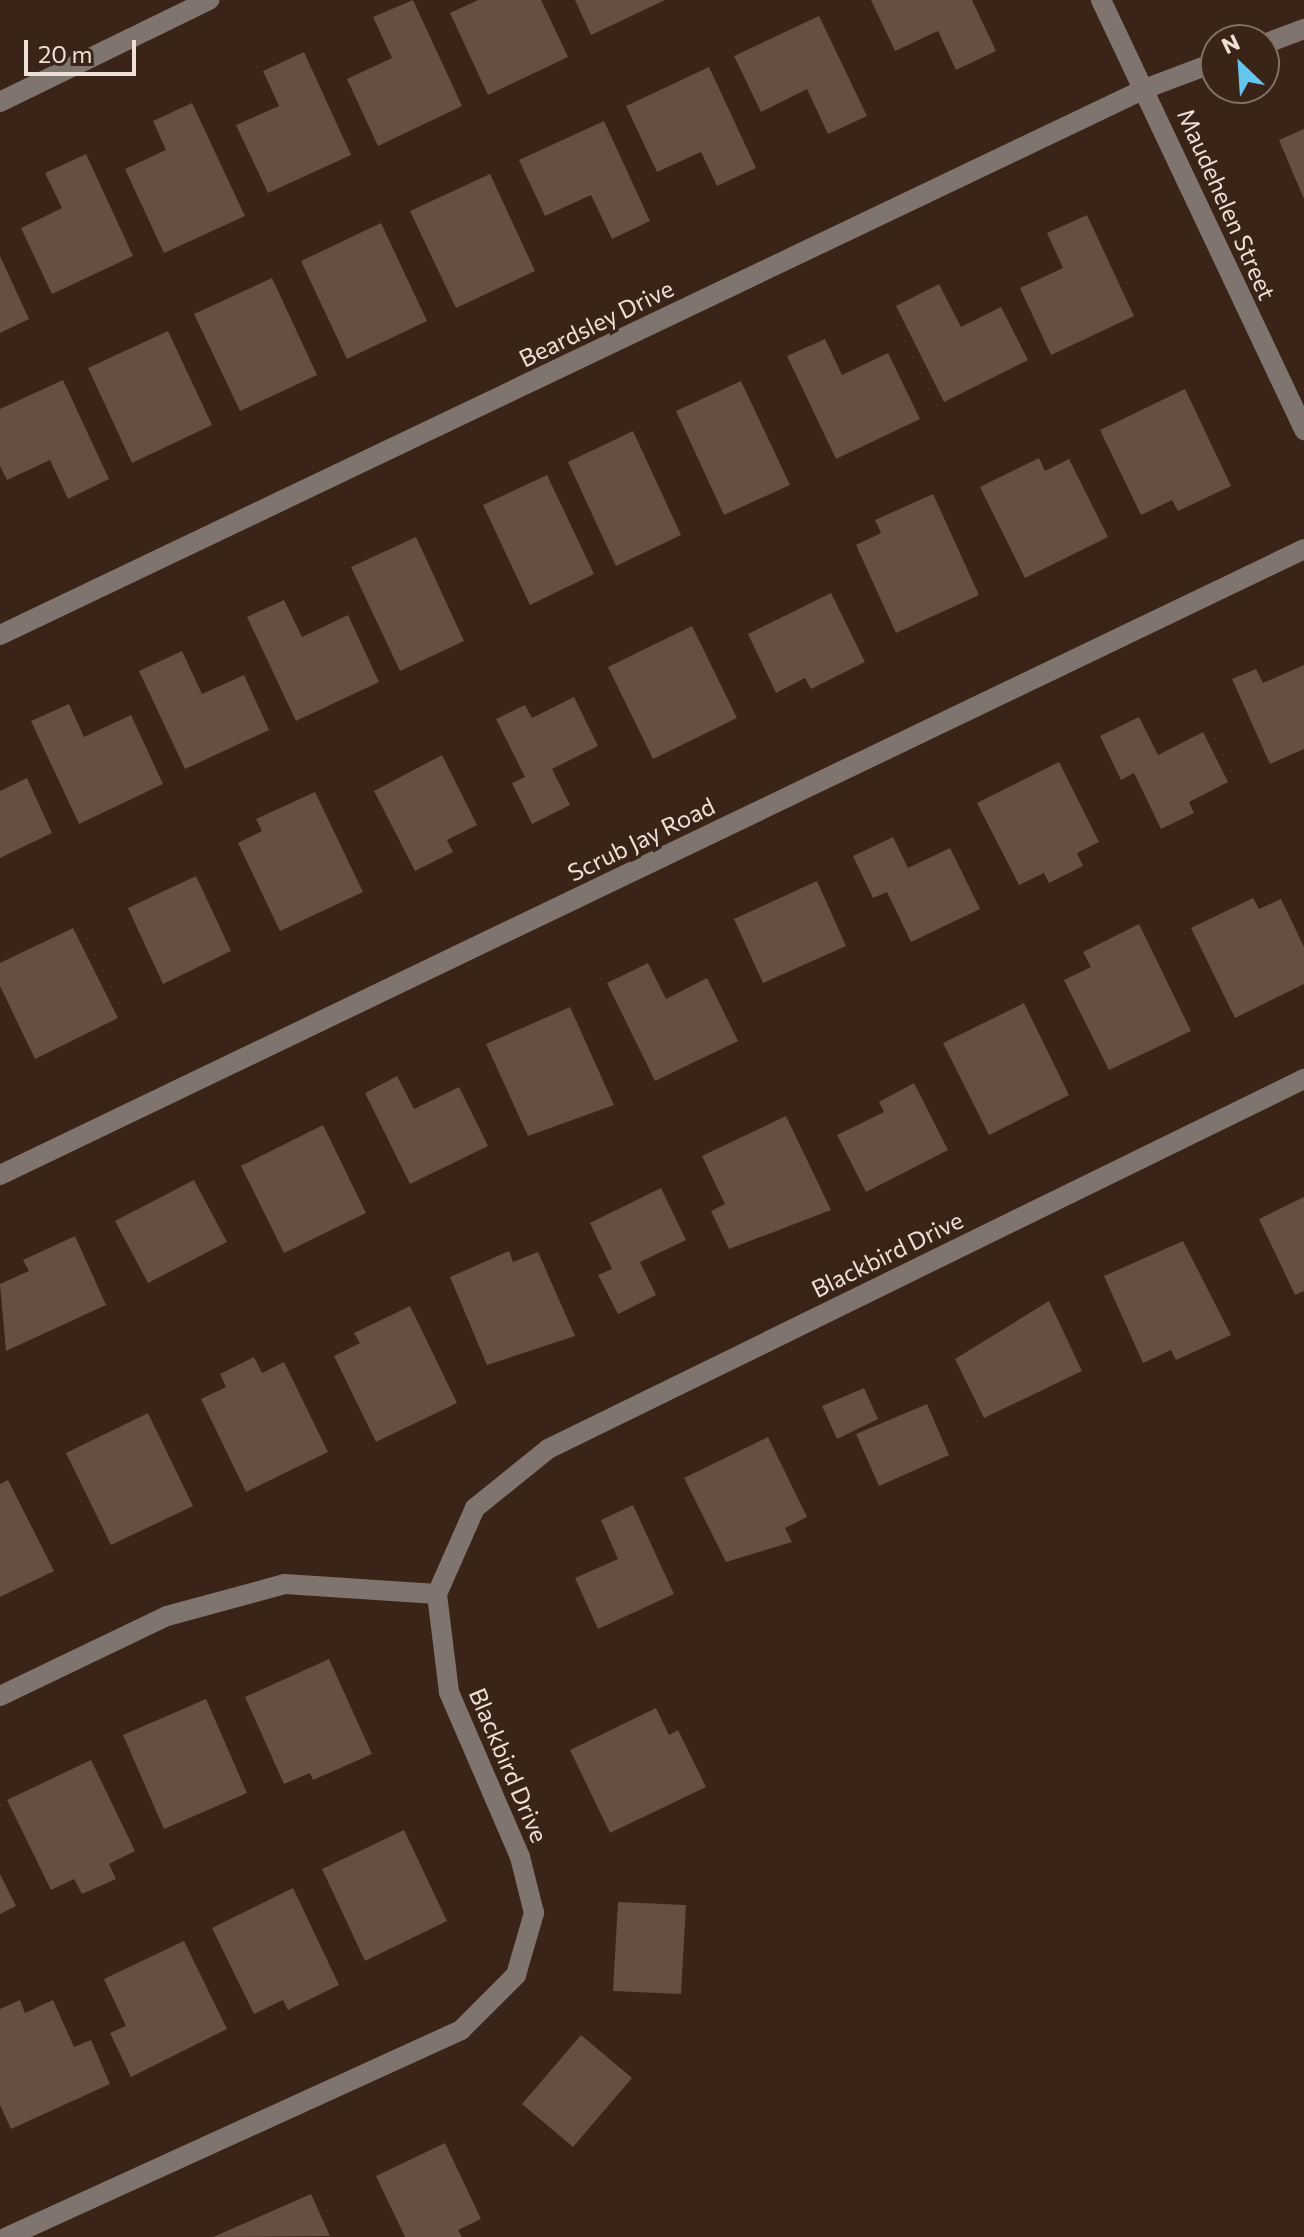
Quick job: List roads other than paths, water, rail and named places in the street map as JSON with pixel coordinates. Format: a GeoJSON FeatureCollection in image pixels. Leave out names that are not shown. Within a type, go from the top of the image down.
{"type":"FeatureCollection","features":[{"type":"Feature","properties":{"kind":"street"},"geometry":{"type":"LineString","coordinates":[[0,102],[209,0]]}},
{"type":"Feature","properties":{"kind":"street","name":"Maudehelen Street"},"geometry":{"type":"LineString","coordinates":[[1101,0],[1147,88],[1304,430]]}},
{"type":"Feature","properties":{"kind":"street"},"geometry":{"type":"LineString","coordinates":[[1280,38],[1304,29]]}},
{"type":"Feature","properties":{"kind":"street","name":"Beardsley Drive"},"geometry":{"type":"LineString","coordinates":[[0,635],[1147,88],[1200,68]]}},
{"type":"Feature","properties":{"kind":"street","name":"Scrub Jay Road"},"geometry":{"type":"LineString","coordinates":[[0,1175],[1304,549]]}},
{"type":"Feature","properties":{"kind":"street","name":"Blackbird Drive"},"geometry":{"type":"LineString","coordinates":[[7,2237],[461,2030],[516,1975],[534,1913],[520,1857],[449,1692],[437,1594],[475,1508],[548,1449],[1304,1079]]}},
{"type":"Feature","properties":{"kind":"street"},"geometry":{"type":"LineString","coordinates":[[0,1696],[167,1616],[285,1584],[437,1594]]}}]}
